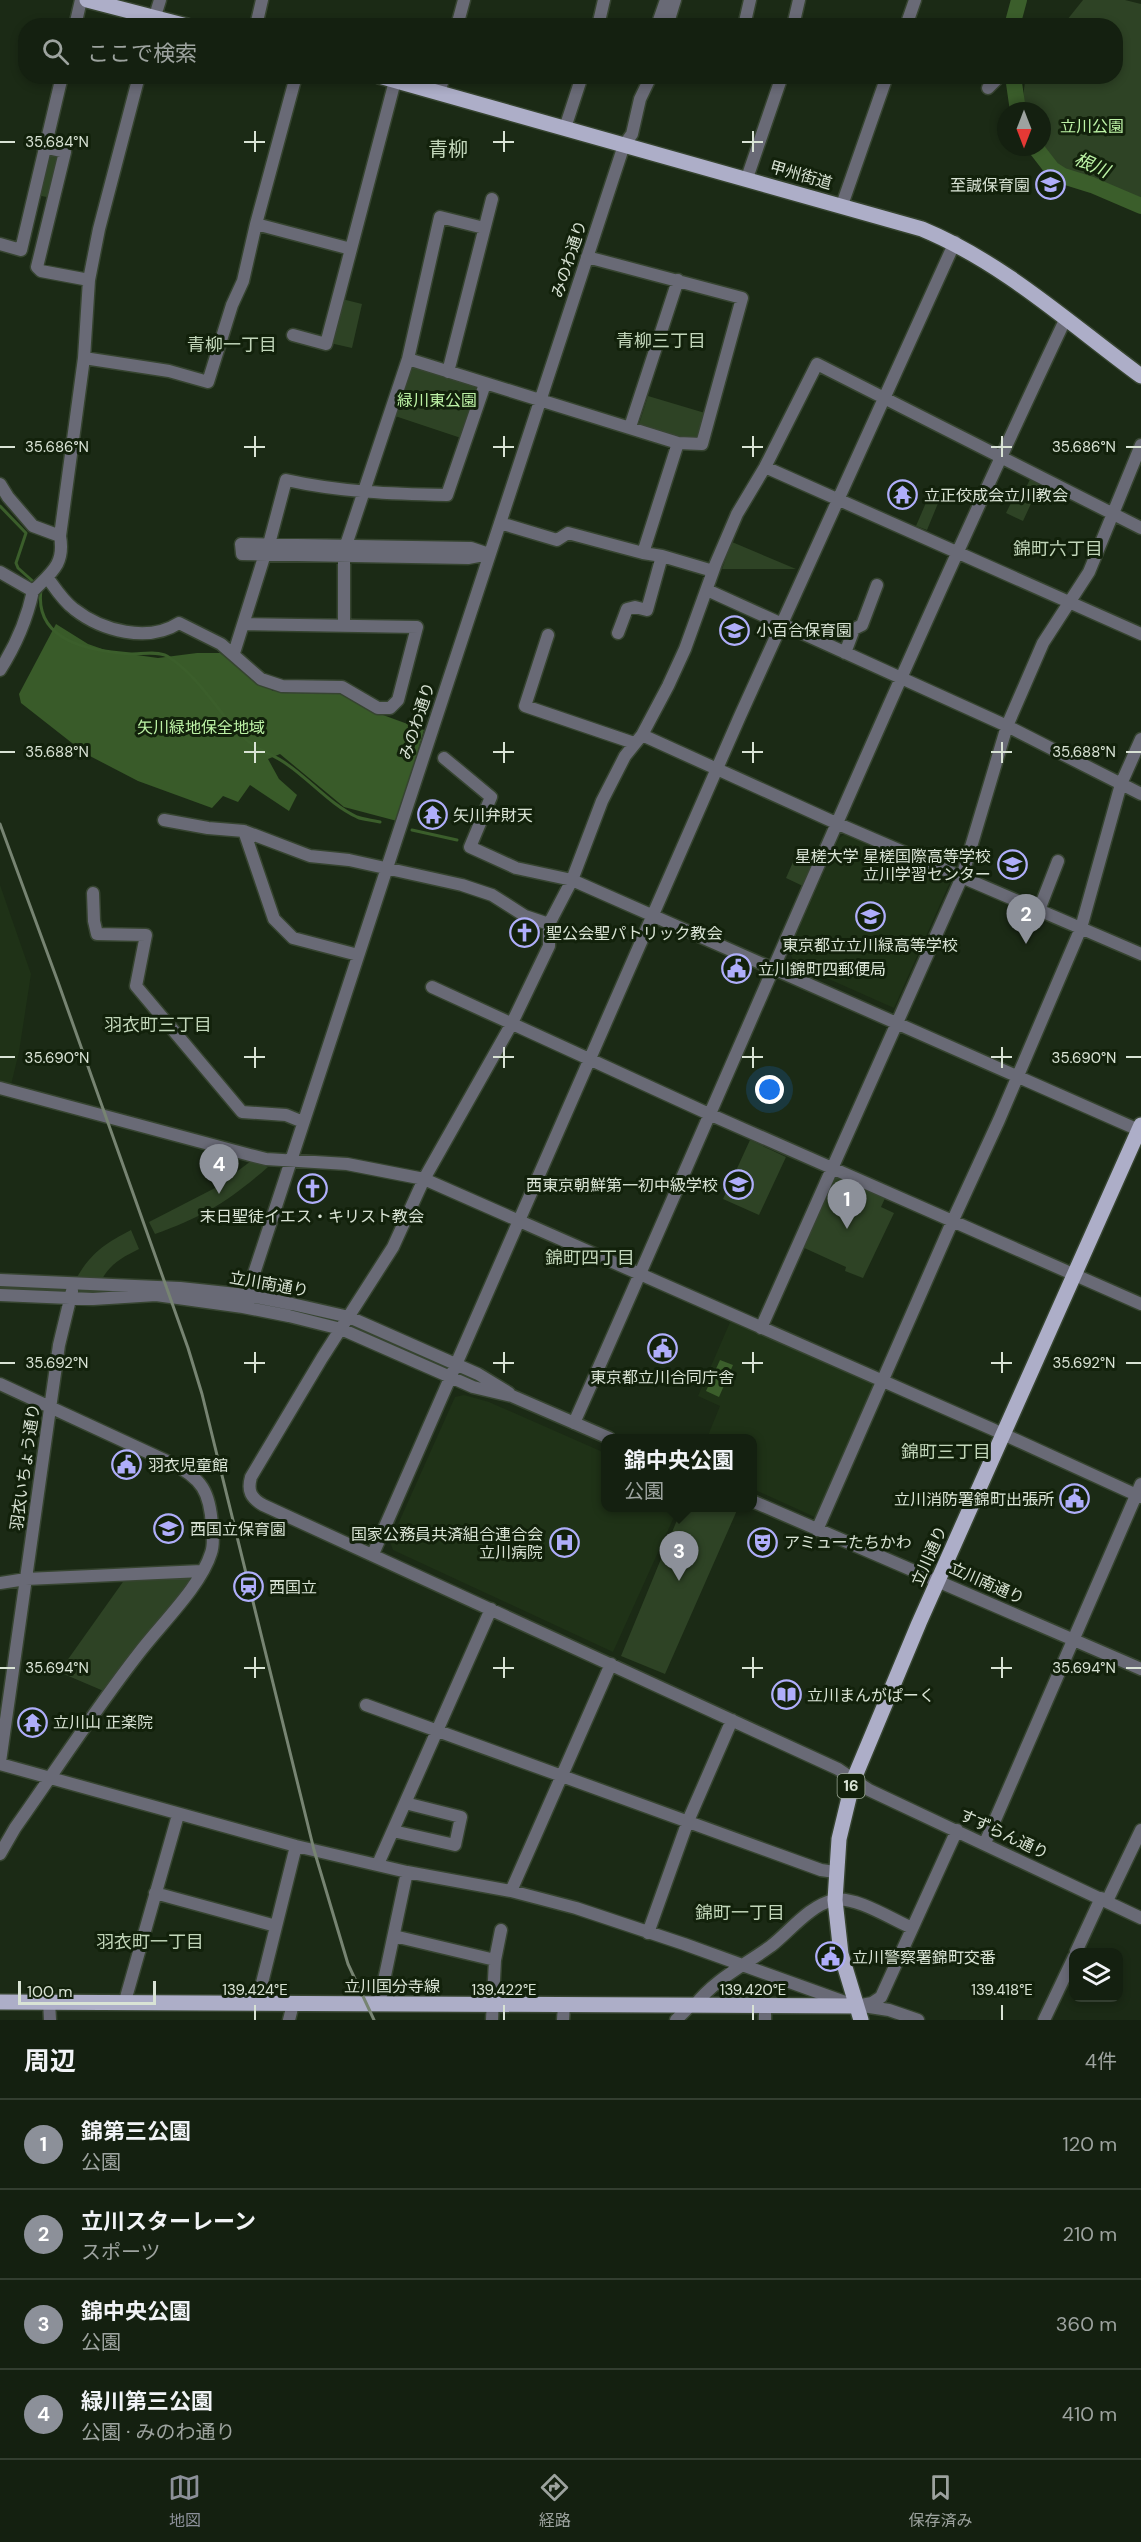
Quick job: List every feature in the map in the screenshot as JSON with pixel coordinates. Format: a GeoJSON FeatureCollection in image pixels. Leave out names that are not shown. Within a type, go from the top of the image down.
{"type":"FeatureCollection","features":[{"type":"Feature","properties":{"kind":"main road"},"geometry":{"type":"LineString","coordinates":[[87,0],[144,18]]}},
{"type":"Feature","properties":{"kind":"main road","name":"甲州街道"},"geometry":{"type":"LineString","coordinates":[[406,84],[899,221],[955,242],[986,261],[1066,318],[1141,376]]}},
{"type":"Feature","properties":{"kind":"main road","name":"立川通り"},"geometry":{"type":"LineString","coordinates":[[858,2013],[841,1954],[835,1900],[835,1872],[841,1825],[853,1781],[1003,1434],[1140,1129]]}},
{"type":"Feature","properties":{"kind":"main road","name":"立川国分寺線"},"geometry":{"type":"LineString","coordinates":[[0,2002],[492,2004],[564,2012],[693,2005],[765,2013],[858,2013]]}},
{"type":"Feature","properties":{"kind":"street"},"geometry":{"type":"LineString","coordinates":[[77,18],[81,0]]}},
{"type":"Feature","properties":{"kind":"street"},"geometry":{"type":"LineString","coordinates":[[154,18],[160,0]]}},
{"type":"Feature","properties":{"kind":"street"},"geometry":{"type":"LineString","coordinates":[[258,18],[262,0]]}},
{"type":"Feature","properties":{"kind":"street"},"geometry":{"type":"LineString","coordinates":[[459,18],[464,0]]}},
{"type":"Feature","properties":{"kind":"street"},"geometry":{"type":"LineString","coordinates":[[600,18],[604,0]]}},
{"type":"Feature","properties":{"kind":"street"},"geometry":{"type":"LineString","coordinates":[[746,18],[750,0]]}},
{"type":"Feature","properties":{"kind":"street"},"geometry":{"type":"LineString","coordinates":[[795,18],[799,0]]}},
{"type":"Feature","properties":{"kind":"street"},"geometry":{"type":"LineString","coordinates":[[909,18],[915,0]]}},
{"type":"Feature","properties":{"kind":"street"},"geometry":{"type":"LineString","coordinates":[[661,18],[670,1]]}},
{"type":"Feature","properties":{"kind":"street"},"geometry":{"type":"LineString","coordinates":[[668,18],[670,1]]}},
{"type":"Feature","properties":{"kind":"street"},"geometry":{"type":"LineString","coordinates":[[0,244],[21,250],[43,147],[60,84]]}},
{"type":"Feature","properties":{"kind":"street"},"geometry":{"type":"LineString","coordinates":[[0,670],[10,654],[39,585],[55,568],[63,551],[60,536],[84,358],[89,280],[99,229],[137,84]]}},
{"type":"Feature","properties":{"kind":"street"},"geometry":{"type":"LineString","coordinates":[[84,358],[169,371],[208,382],[232,305],[243,281],[294,84]]}},
{"type":"Feature","properties":{"kind":"street"},"geometry":{"type":"LineString","coordinates":[[293,335],[326,344],[394,84]]}},
{"type":"Feature","properties":{"kind":"street"},"geometry":{"type":"LineString","coordinates":[[439,93],[442,84]]}},
{"type":"Feature","properties":{"kind":"street"},"geometry":{"type":"LineString","coordinates":[[566,128],[580,84]]}},
{"type":"Feature","properties":{"kind":"street","name":"みのわ通り"},"geometry":{"type":"LineString","coordinates":[[245,1301],[539,401],[624,145],[632,134],[646,84]]}},
{"type":"Feature","properties":{"kind":"street"},"geometry":{"type":"LineString","coordinates":[[747,178],[779,84]]}},
{"type":"Feature","properties":{"kind":"street"},"geometry":{"type":"LineString","coordinates":[[842,205],[884,84]]}},
{"type":"Feature","properties":{"kind":"street"},"geometry":{"type":"LineString","coordinates":[[988,88],[992,84]]}},
{"type":"Feature","properties":{"kind":"street"},"geometry":{"type":"LineString","coordinates":[[43,147],[65,152],[37,267],[41,271],[89,280]]}},
{"type":"Feature","properties":{"kind":"street"},"geometry":{"type":"LineString","coordinates":[[448,372],[492,200]]}},
{"type":"Feature","properties":{"kind":"street"},"geometry":{"type":"LineString","coordinates":[[344,625],[345,550],[408,359],[440,218],[484,228]]}},
{"type":"Feature","properties":{"kind":"street"},"geometry":{"type":"LineString","coordinates":[[256,224],[351,249]]}},
{"type":"Feature","properties":{"kind":"street"},"geometry":{"type":"LineString","coordinates":[[373,1554],[717,770],[955,242]]}},
{"type":"Feature","properties":{"kind":"street"},"geometry":{"type":"LineString","coordinates":[[408,359],[678,443],[702,444],[742,298],[587,256]]}},
{"type":"Feature","properties":{"kind":"street"},"geometry":{"type":"LineString","coordinates":[[630,427],[678,280]]}},
{"type":"Feature","properties":{"kind":"street"},"geometry":{"type":"LineString","coordinates":[[574,1423],[836,823],[1001,455],[1066,318]]}},
{"type":"Feature","properties":{"kind":"street"},"geometry":{"type":"LineString","coordinates":[[341,1329],[393,1247],[424,1179],[511,1025],[549,946],[549,924],[572,880],[602,801],[638,739],[685,649],[737,514],[765,467],[817,364],[1001,455],[1141,528]]}},
{"type":"Feature","properties":{"kind":"street"},"geometry":{"type":"LineString","coordinates":[[234,653],[286,480],[329,489],[364,493],[447,495],[485,384]]}},
{"type":"Feature","properties":{"kind":"street"},"geometry":{"type":"LineString","coordinates":[[643,553],[678,443]]}},
{"type":"Feature","properties":{"kind":"street"},"geometry":{"type":"LineString","coordinates":[[761,1328],[962,877],[1007,726],[1043,643],[1089,572],[1141,445]]}},
{"type":"Feature","properties":{"kind":"street"},"geometry":{"type":"LineString","coordinates":[[765,467],[1141,634]]}},
{"type":"Feature","properties":{"kind":"street"},"geometry":{"type":"LineString","coordinates":[[0,484],[33,526],[60,536]]}},
{"type":"Feature","properties":{"kind":"street"},"geometry":{"type":"LineString","coordinates":[[500,523],[557,540],[568,533],[662,556],[713,572]]}},
{"type":"Feature","properties":{"kind":"street"},"geometry":{"type":"LineString","coordinates":[[267,549],[345,550],[468,558],[489,554]]}},
{"type":"Feature","properties":{"kind":"street"},"geometry":{"type":"LineString","coordinates":[[618,633],[627,609],[635,607],[647,610],[662,556]]}},
{"type":"Feature","properties":{"kind":"street"},"geometry":{"type":"LineString","coordinates":[[0,572],[39,585],[97,622],[126,633],[161,632],[179,623],[221,644],[261,679],[282,686],[342,687],[378,708],[390,708],[398,700],[417,627],[244,624]]}},
{"type":"Feature","properties":{"kind":"street"},"geometry":{"type":"LineString","coordinates":[[845,653],[854,629],[862,625],[877,585]]}},
{"type":"Feature","properties":{"kind":"street"},"geometry":{"type":"LineString","coordinates":[[707,590],[1007,726],[1141,794]]}},
{"type":"Feature","properties":{"kind":"street"},"geometry":{"type":"LineString","coordinates":[[548,635],[525,706],[638,739],[717,770],[1141,954]]}},
{"type":"Feature","properties":{"kind":"street"},"geometry":{"type":"LineString","coordinates":[[817,1530],[999,1120],[1081,928],[1120,784],[1141,739]]}},
{"type":"Feature","properties":{"kind":"street"},"geometry":{"type":"LineString","coordinates":[[444,758],[491,797],[471,847],[516,868],[572,880],[1140,1129]]}},
{"type":"Feature","properties":{"kind":"street"},"geometry":{"type":"LineString","coordinates":[[164,820],[208,828],[244,831],[310,856],[349,860],[477,889],[492,895],[525,916],[549,924]]}},
{"type":"Feature","properties":{"kind":"street"},"geometry":{"type":"LineString","coordinates":[[244,831],[274,919],[293,938],[358,955]]}},
{"type":"Feature","properties":{"kind":"street"},"geometry":{"type":"LineString","coordinates":[[1039,910],[1058,861]]}},
{"type":"Feature","properties":{"kind":"street"},"geometry":{"type":"LineString","coordinates":[[93,893],[97,934],[146,935],[136,986],[242,1112],[286,1115],[303,1122]]}},
{"type":"Feature","properties":{"kind":"street"},"geometry":{"type":"LineString","coordinates":[[432,987],[709,1114],[1141,1304]]}},
{"type":"Feature","properties":{"kind":"street"},"geometry":{"type":"LineString","coordinates":[[0,1088],[250,1155],[347,1164],[424,1179],[1139,1492],[985,1843]]}},
{"type":"Feature","properties":{"kind":"street","name":"立川南通り"},"geometry":{"type":"LineString","coordinates":[[0,1280],[180,1288],[245,1301],[349,1317],[457,1364],[496,1383],[512,1396]]}},
{"type":"Feature","properties":{"kind":"street","name":"羽衣いちょう通り"},"geometry":{"type":"LineString","coordinates":[[0,1763],[3,1720],[26,1579],[59,1345],[73,1284]]}},
{"type":"Feature","properties":{"kind":"street","name":"立川南通り"},"geometry":{"type":"LineString","coordinates":[[0,1295],[70,1298],[156,1295],[245,1301],[341,1329],[473,1387],[512,1396],[601,1435]]}},
{"type":"Feature","properties":{"kind":"street","name":"すずらん通り"},"geometry":{"type":"LineString","coordinates":[[341,1329],[251,1477],[249,1492],[256,1501],[838,1769],[853,1781],[1141,1918]]}},
{"type":"Feature","properties":{"kind":"street"},"geometry":{"type":"LineString","coordinates":[[0,1384],[177,1466],[196,1478],[206,1491],[211,1505],[213,1540],[211,1554],[202,1571],[139,1653],[50,1778],[0,1854]]}},
{"type":"Feature","properties":{"kind":"street","name":"立川南通り"},"geometry":{"type":"LineString","coordinates":[[757,1503],[939,1580],[1141,1670]]}},
{"type":"Feature","properties":{"kind":"street"},"geometry":{"type":"LineString","coordinates":[[0,1583],[26,1579],[202,1571]]}},
{"type":"Feature","properties":{"kind":"street"},"geometry":{"type":"LineString","coordinates":[[378,1864],[491,1609]]}},
{"type":"Feature","properties":{"kind":"street"},"geometry":{"type":"LineString","coordinates":[[512,1891],[611,1664]]}},
{"type":"Feature","properties":{"kind":"street"},"geometry":{"type":"LineString","coordinates":[[366,1705],[821,1870],[835,1872]]}},
{"type":"Feature","properties":{"kind":"street"},"geometry":{"type":"LineString","coordinates":[[648,1933],[688,1821],[732,1720]]}},
{"type":"Feature","properties":{"kind":"street"},"geometry":{"type":"LineString","coordinates":[[0,1763],[178,1815],[296,1846],[407,1872],[512,1891],[576,1908],[741,1964],[858,2013],[889,2010],[918,2020]]}},
{"type":"Feature","properties":{"kind":"street"},"geometry":{"type":"LineString","coordinates":[[393,1831],[455,1845],[461,1816],[405,1803]]}},
{"type":"Feature","properties":{"kind":"street"},"geometry":{"type":"LineString","coordinates":[[125,2001],[178,1815]]}},
{"type":"Feature","properties":{"kind":"street"},"geometry":{"type":"LineString","coordinates":[[858,2013],[881,1997],[957,1830]]}},
{"type":"Feature","properties":{"kind":"street"},"geometry":{"type":"LineString","coordinates":[[1079,1948],[1141,1830]]}},
{"type":"Feature","properties":{"kind":"street"},"geometry":{"type":"LineString","coordinates":[[256,2002],[296,1846]]}},
{"type":"Feature","properties":{"kind":"street"},"geometry":{"type":"LineString","coordinates":[[379,2004],[407,1872]]}},
{"type":"Feature","properties":{"kind":"street"},"geometry":{"type":"LineString","coordinates":[[155,1893],[276,1926]]}},
{"type":"Feature","properties":{"kind":"street"},"geometry":{"type":"LineString","coordinates":[[676,2020],[741,1964],[770,1946],[819,1906],[835,1900],[853,1902],[912,1928]]}},
{"type":"Feature","properties":{"kind":"street"},"geometry":{"type":"LineString","coordinates":[[492,2020],[495,1960],[501,1930]]}},
{"type":"Feature","properties":{"kind":"street"},"geometry":{"type":"LineString","coordinates":[[394,1936],[495,1960]]}},
{"type":"Feature","properties":{"kind":"street"},"geometry":{"type":"LineString","coordinates":[[1044,2020],[1069,1968]]}},
{"type":"Feature","properties":{"kind":"street"},"geometry":{"type":"LineString","coordinates":[[49,2001],[50,2020]]}},
{"type":"Feature","properties":{"kind":"street"},"geometry":{"type":"LineString","coordinates":[[289,2020],[293,2004]]}},
{"type":"Feature","properties":{"kind":"shaded area","name":"東京都立立川緑高等学校"},"geometry":{"type":"Polygon","coordinates":[[[845,834],[950,882],[894,1008],[795,964],[789,951],[839,838],[845,834]]]}},
{"type":"Feature","properties":{"kind":"shaded area"},"geometry":{"type":"Polygon","coordinates":[[[0,885],[31,974],[19,1052],[11,1085],[0,1083],[0,885]]]}},
{"type":"Feature","properties":{"kind":"shaded area"},"geometry":{"type":"Polygon","coordinates":[[[731,1320],[883,1381],[817,1518],[757,1491],[757,1434],[709,1434],[720,1406],[698,1396],[731,1320]]]}},
{"type":"Feature","properties":{"kind":"shaded area"},"geometry":{"type":"Polygon","coordinates":[[[720,1360],[733,1365],[719,1397],[706,1391],[720,1360]]]}},
{"type":"Feature","properties":{"kind":"shaded area"},"geometry":{"type":"Polygon","coordinates":[[[464,1395],[489,1402],[601,1451],[601,1512],[676,1512],[613,1652],[393,1550],[390,1542],[455,1397],[464,1395]]]}},
{"type":"Feature","properties":{"kind":"green space","name":"立川公園"},"geometry":{"type":"Polygon","coordinates":[[[1083,0],[1125,0],[1141,4],[1141,201],[1071,172],[1048,157],[1051,156],[1051,102],[1024,102],[1023,98],[1025,84],[1123,84],[1123,18],[1069,18],[1083,0]]]}},
{"type":"Feature","properties":{"kind":"green space"},"geometry":{"type":"Polygon","coordinates":[[[47,150],[61,153],[51,198],[37,195],[47,150]]]}},
{"type":"Feature","properties":{"kind":"green space"},"geometry":{"type":"Polygon","coordinates":[[[342,299],[362,304],[352,348],[330,343],[342,299]]]}},
{"type":"Feature","properties":{"kind":"green space","name":"緑川東公園"},"geometry":{"type":"Polygon","coordinates":[[[410,361],[483,385],[464,439],[392,415],[410,361]]]}},
{"type":"Feature","properties":{"kind":"green space"},"geometry":{"type":"Polygon","coordinates":[[[648,396],[705,413],[698,438],[677,436],[639,424],[648,396]]]}},
{"type":"Feature","properties":{"kind":"green space"},"geometry":{"type":"Polygon","coordinates":[[[1031,477],[1041,482],[1023,521],[1006,513],[1017,491],[1023,494],[1031,477]]]}},
{"type":"Feature","properties":{"kind":"green space"},"geometry":{"type":"Polygon","coordinates":[[[931,491],[941,496],[927,530],[916,526],[931,491]]]}},
{"type":"Feature","properties":{"kind":"green space"},"geometry":{"type":"Polygon","coordinates":[[[732,542],[796,569],[722,569],[732,542]]]}},
{"type":"Feature","properties":{"kind":"green space","name":"矢川緑地保全地域"},"geometry":{"type":"Polygon","coordinates":[[[56,624],[88,644],[108,651],[158,658],[197,653],[220,653],[273,691],[340,690],[383,715],[424,730],[397,821],[344,807],[280,754],[268,759],[279,779],[297,795],[289,811],[250,785],[238,802],[223,796],[212,808],[138,781],[86,754],[21,703],[19,694],[56,624]]]}},
{"type":"Feature","properties":{"kind":"green space"},"geometry":{"type":"Polygon","coordinates":[[[800,846],[819,854],[805,887],[786,878],[800,846]]]}},
{"type":"Feature","properties":{"kind":"green space"},"geometry":{"type":"Polygon","coordinates":[[[750,1140],[786,1157],[759,1215],[723,1199],[750,1140]]]}},
{"type":"Feature","properties":{"kind":"green space"},"geometry":{"type":"Polygon","coordinates":[[[251,1161],[268,1167],[215,1207],[155,1234],[149,1222],[215,1188],[251,1161]]]}},
{"type":"Feature","properties":{"kind":"green space"},"geometry":{"type":"Polygon","coordinates":[[[833,1172],[887,1194],[881,1207],[894,1213],[863,1278],[845,1271],[846,1267],[800,1246],[833,1172]]]}},
{"type":"Feature","properties":{"kind":"green space"},"geometry":{"type":"Polygon","coordinates":[[[131,1230],[139,1249],[113,1265],[102,1279],[77,1277],[100,1249],[131,1230]]]}},
{"type":"Feature","properties":{"kind":"green space"},"geometry":{"type":"Polygon","coordinates":[[[680,1512],[736,1512],[665,1674],[621,1656],[680,1512]]]}},
{"type":"Feature","properties":{"kind":"green space"},"geometry":{"type":"Polygon","coordinates":[[[194,1576],[106,1692],[59,1672],[125,1579],[194,1576]]]}},
{"type":"Feature","properties":{"kind":"waterway","name":"根川"},"geometry":{"type":"LineString","coordinates":[[1014,18],[1019,0]]}},
{"type":"Feature","properties":{"kind":"waterway","name":"根川"},"geometry":{"type":"LineString","coordinates":[[1014,84],[1017,102]]}},
{"type":"Feature","properties":{"kind":"waterway","name":"根川"},"geometry":{"type":"LineString","coordinates":[[1042,156],[1052,169],[1063,176],[1092,185],[1141,206]]}},
{"type":"Feature","properties":{"kind":"waterway"},"geometry":{"type":"LineString","coordinates":[[0,506],[26,533],[16,563],[18,568],[37,585]]}},
{"type":"Feature","properties":{"kind":"waterway"},"geometry":{"type":"LineString","coordinates":[[41,590],[41,608],[46,622],[56,632],[68,640],[99,650],[131,654],[155,653],[167,656],[188,673],[248,741],[288,765],[348,812],[360,818],[380,822]]}},
{"type":"Feature","properties":{"kind":"waterway"},"geometry":{"type":"LineString","coordinates":[[412,830],[457,840]]}},
{"type":"Feature","properties":{"kind":"railway"},"geometry":{"type":"LineString","coordinates":[[0,824],[188,1348],[202,1394],[314,1850],[348,1964],[374,2020]]}},
{"type":"Feature","properties":{"kind":"place","name":"至誠保育園"},"geometry":{"type":"Point","coordinates":[1051,185]}},
{"type":"Feature","properties":{"kind":"place","name":"立正佼成会立川教会"},"geometry":{"type":"Point","coordinates":[903,495]}},
{"type":"Feature","properties":{"kind":"place","name":"小百合保育園"},"geometry":{"type":"Point","coordinates":[735,630]}},
{"type":"Feature","properties":{"kind":"place","name":"矢川弁財天"},"geometry":{"type":"Point","coordinates":[432,815]}},
{"type":"Feature","properties":{"kind":"place","name":"星槎大学 星槎国際高等学校 立川学習センター"},"geometry":{"type":"Point","coordinates":[1012,865]}},
{"type":"Feature","properties":{"kind":"place","name":"東京都立立川緑高等学校"},"geometry":{"type":"Point","coordinates":[870,917]}},
{"type":"Feature","properties":{"kind":"place","name":"聖公会聖パトリック教会"},"geometry":{"type":"Point","coordinates":[525,933]}},
{"type":"Feature","properties":{"kind":"place","name":"立川スターレーン"},"geometry":{"type":"Point","coordinates":[1026,944]}},
{"type":"Feature","properties":{"kind":"place","name":"立川錦町四郵便局"},"geometry":{"type":"Point","coordinates":[737,969]}},
{"type":"Feature","properties":{"kind":"place","name":"西東京朝鮮第一初中級学校"},"geometry":{"type":"Point","coordinates":[739,1185]}},
{"type":"Feature","properties":{"kind":"place","name":"末日聖徒イエス・キリスト教会"},"geometry":{"type":"Point","coordinates":[312,1188]}},
{"type":"Feature","properties":{"kind":"place","name":"緑川第三公園"},"geometry":{"type":"Point","coordinates":[219,1194]}},
{"type":"Feature","properties":{"kind":"place","name":"錦第三公園"},"geometry":{"type":"Point","coordinates":[847,1229]}},
{"type":"Feature","properties":{"kind":"place","name":"東京都立川合同庁舎"},"geometry":{"type":"Point","coordinates":[662,1349]}},
{"type":"Feature","properties":{"kind":"place","name":"羽衣児童館"},"geometry":{"type":"Point","coordinates":[127,1465]}},
{"type":"Feature","properties":{"kind":"place","name":"立川消防署錦町出張所"},"geometry":{"type":"Point","coordinates":[1075,1499]}},
{"type":"Feature","properties":{"kind":"place","name":"西国立保育園"},"geometry":{"type":"Point","coordinates":[169,1529]}},
{"type":"Feature","properties":{"kind":"place","name":"アミューたちかわ"},"geometry":{"type":"Point","coordinates":[763,1542]}},
{"type":"Feature","properties":{"kind":"place","name":"国家公務員共済組合連合会 立川病院"},"geometry":{"type":"Point","coordinates":[564,1543]}},
{"type":"Feature","properties":{"kind":"place","name":"錦中央公園"},"geometry":{"type":"Point","coordinates":[679,1581]}},
{"type":"Feature","properties":{"kind":"place","name":"西国立"},"geometry":{"type":"Point","coordinates":[248,1587]}},
{"type":"Feature","properties":{"kind":"place","name":"立川まんがぱーく"},"geometry":{"type":"Point","coordinates":[786,1695]}},
{"type":"Feature","properties":{"kind":"place","name":"立川山 正楽院"},"geometry":{"type":"Point","coordinates":[32,1722]}},
{"type":"Feature","properties":{"kind":"place","name":"立川警察署錦町交番"},"geometry":{"type":"Point","coordinates":[831,1957]}},
{"type":"Feature","properties":{"kind":"district","name":"青柳"},"geometry":{"type":"Point","coordinates":[448,149]}},
{"type":"Feature","properties":{"kind":"district","name":"青柳三丁目"},"geometry":{"type":"Point","coordinates":[661,341]}},
{"type":"Feature","properties":{"kind":"district","name":"青柳一丁目"},"geometry":{"type":"Point","coordinates":[232,345]}},
{"type":"Feature","properties":{"kind":"district","name":"錦町六丁目"},"geometry":{"type":"Point","coordinates":[1058,549]}},
{"type":"Feature","properties":{"kind":"district","name":"羽衣町三丁目"},"geometry":{"type":"Point","coordinates":[158,1025]}},
{"type":"Feature","properties":{"kind":"district","name":"錦町四丁目"},"geometry":{"type":"Point","coordinates":[590,1258]}},
{"type":"Feature","properties":{"kind":"district","name":"錦町三丁目"},"geometry":{"type":"Point","coordinates":[946,1452]}},
{"type":"Feature","properties":{"kind":"district","name":"錦町一丁目"},"geometry":{"type":"Point","coordinates":[740,1913]}},
{"type":"Feature","properties":{"kind":"district","name":"羽衣町一丁目"},"geometry":{"type":"Point","coordinates":[150,1942]}}]}
